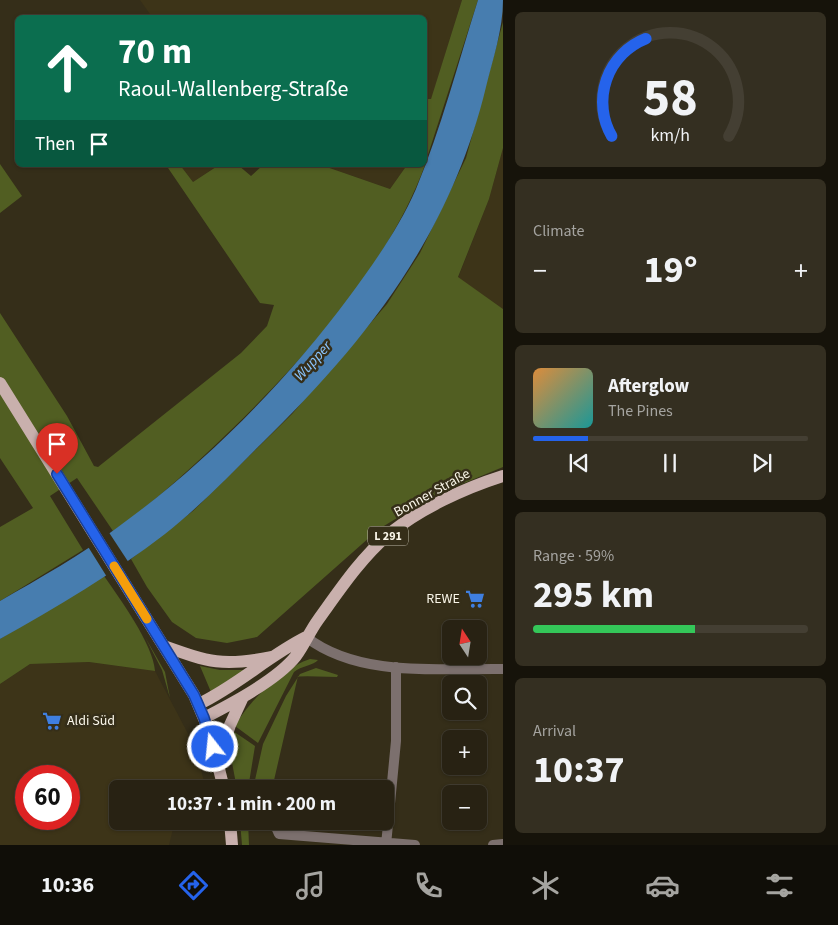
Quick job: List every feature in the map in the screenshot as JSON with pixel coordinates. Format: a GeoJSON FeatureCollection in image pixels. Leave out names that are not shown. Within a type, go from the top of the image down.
{"type":"FeatureCollection","features":[{"type":"Feature","properties":{"kind":"main road"},"geometry":{"type":"LineString","coordinates":[[0,383],[199,704],[222,780]]}},
{"type":"Feature","properties":{"kind":"main road","name":"Bonner Straße"},"geometry":{"type":"LineString","coordinates":[[204,718],[243,697],[296,656],[306,637],[359,565],[389,535],[428,509],[475,485],[503,476]]}},
{"type":"Feature","properties":{"kind":"main road","name":"Bonner Straße"},"geometry":{"type":"LineString","coordinates":[[199,704],[252,674],[287,646],[306,637]]}},
{"type":"Feature","properties":{"kind":"main road"},"geometry":{"type":"LineString","coordinates":[[164,646],[216,662],[240,663],[274,657]]}},
{"type":"Feature","properties":{"kind":"main road"},"geometry":{"type":"LineString","coordinates":[[218,764],[230,725],[243,697]]}},
{"type":"Feature","properties":{"kind":"main road"},"geometry":{"type":"LineString","coordinates":[[231,830],[232,845]]}},
{"type":"Feature","properties":{"kind":"street"},"geometry":{"type":"LineString","coordinates":[[306,637],[325,649],[359,663],[396,667],[503,669]]}},
{"type":"Feature","properties":{"kind":"street"},"geometry":{"type":"LineString","coordinates":[[386,844],[396,741],[396,667]]}},
{"type":"Feature","properties":{"kind":"street"},"geometry":{"type":"LineString","coordinates":[[277,830],[279,834],[415,845]]}},
{"type":"Feature","properties":{"kind":"street"},"geometry":{"type":"LineString","coordinates":[[493,845],[503,844]]}},
{"type":"Feature","properties":{"kind":"shaded area"},"geometry":{"type":"Polygon","coordinates":[[[140,0],[462,0],[431,100],[427,99],[427,15],[151,15],[140,0]]]}},
{"type":"Feature","properties":{"kind":"shaded area"},"geometry":{"type":"Polygon","coordinates":[[[503,148],[503,309],[458,278],[489,199],[503,148]]]}},
{"type":"Feature","properties":{"kind":"shaded area"},"geometry":{"type":"Polygon","coordinates":[[[182,167],[216,167],[193,182],[182,167]]]}},
{"type":"Feature","properties":{"kind":"shaded area"},"geometry":{"type":"Polygon","coordinates":[[[327,167],[406,167],[390,189],[327,167]]]}},
{"type":"Feature","properties":{"kind":"shaded area"},"geometry":{"type":"Polygon","coordinates":[[[89,662],[155,671],[195,747],[204,780],[109,780],[109,830],[173,830],[169,845],[0,845],[0,684],[30,664],[89,662]]]}},
{"type":"Feature","properties":{"kind":"green space"},"geometry":{"type":"Polygon","coordinates":[[[462,0],[478,0],[427,158],[427,99],[431,99],[462,0]]]}},
{"type":"Feature","properties":{"kind":"green space"},"geometry":{"type":"Polygon","coordinates":[[[503,22],[503,148],[489,199],[458,277],[503,309],[503,467],[433,496],[379,529],[257,637],[227,643],[196,638],[172,622],[147,587],[131,559],[193,511],[292,414],[387,304],[420,253],[466,158],[503,22]]]}},
{"type":"Feature","properties":{"kind":"green space"},"geometry":{"type":"Polygon","coordinates":[[[0,164],[22,196],[0,213],[0,164]]]}},
{"type":"Feature","properties":{"kind":"green space"},"geometry":{"type":"Polygon","coordinates":[[[167,167],[182,167],[193,182],[216,167],[240,167],[251,176],[261,167],[327,167],[390,189],[406,167],[424,167],[408,205],[386,244],[361,282],[333,319],[272,389],[186,472],[113,531],[77,478],[50,496],[83,550],[0,601],[0,527],[33,508],[0,458],[0,313],[67,416],[94,466],[98,467],[241,353],[267,326],[274,305],[260,303],[167,167]]]}},
{"type":"Feature","properties":{"kind":"green space"},"geometry":{"type":"Polygon","coordinates":[[[104,576],[142,635],[153,660],[155,671],[89,662],[30,664],[0,684],[0,639],[104,576]]]}},
{"type":"Feature","properties":{"kind":"green space"},"geometry":{"type":"Polygon","coordinates":[[[145,637],[165,672],[170,698],[162,670],[145,637]]]}},
{"type":"Feature","properties":{"kind":"green space"},"geometry":{"type":"Polygon","coordinates":[[[310,659],[318,660],[294,672],[258,743],[235,726],[258,696],[278,677],[289,669],[310,659]]]}},
{"type":"Feature","properties":{"kind":"green space"},"geometry":{"type":"Polygon","coordinates":[[[200,666],[220,670],[245,670],[211,692],[200,666]]]}},
{"type":"Feature","properties":{"kind":"green space"},"geometry":{"type":"Polygon","coordinates":[[[316,668],[338,675],[337,677],[299,676],[316,668]]]}},
{"type":"Feature","properties":{"kind":"green space"},"geometry":{"type":"Polygon","coordinates":[[[298,678],[274,780],[255,780],[263,744],[286,696],[298,678]]]}},
{"type":"Feature","properties":{"kind":"green space"},"geometry":{"type":"Polygon","coordinates":[[[233,731],[255,746],[249,780],[235,780],[230,752],[233,731]]]}},
{"type":"Feature","properties":{"kind":"green space"},"geometry":{"type":"Polygon","coordinates":[[[241,830],[248,830],[249,845],[242,845],[241,830]]]}},
{"type":"Feature","properties":{"kind":"water","name":"Wupper"},"geometry":{"type":"Polygon","coordinates":[[[478,0],[503,0],[499,33],[486,87],[470,141],[450,191],[427,239],[399,284],[368,326],[297,407],[213,492],[177,524],[145,549],[105,576],[0,639],[0,601],[90,547],[150,503],[182,477],[242,421],[298,360],[349,297],[394,231],[416,189],[425,167],[427,167],[427,160],[478,0]]]}},
{"type":"Feature","properties":{"kind":"pier"},"geometry":{"type":"Polygon","coordinates":[[[108,531],[129,563],[107,577],[87,545],[108,531]]]}},
{"type":"Feature","properties":{"kind":"slow traffic"},"geometry":{"type":"LineString","coordinates":[[114,566],[147,619]]}},
{"type":"Feature","properties":{"kind":"place","name":"REWE"},"geometry":{"type":"Point","coordinates":[475,599]}},
{"type":"Feature","properties":{"kind":"place","name":"Aldi Süd"},"geometry":{"type":"Point","coordinates":[52,721]}},
{"type":"Feature","properties":{"kind":"route"},"geometry":{"type":"LineString","coordinates":[[57,474],[194,695],[210,733],[213,747]]}}]}
